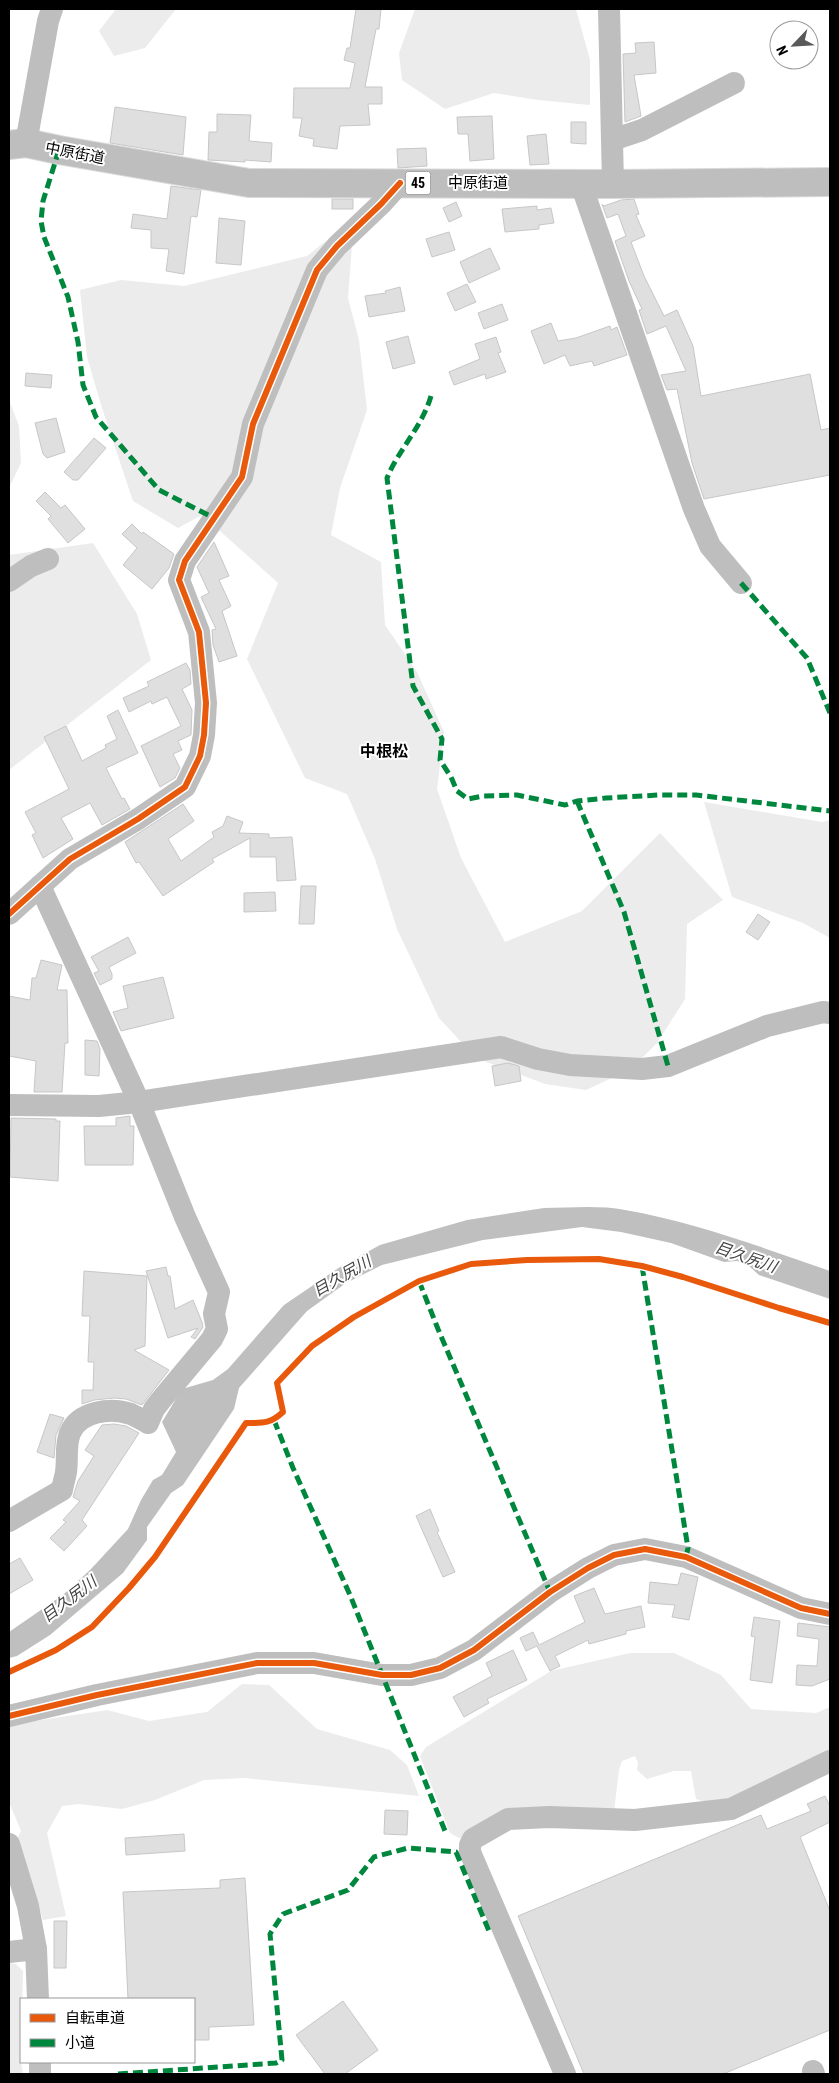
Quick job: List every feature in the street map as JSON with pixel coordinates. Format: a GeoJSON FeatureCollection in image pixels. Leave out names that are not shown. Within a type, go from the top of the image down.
{"type":"FeatureCollection","features":[{"type":"Feature","properties":{"kind":"main road","name":"中原街道"},"geometry":{"type":"LineString","coordinates":[[17,144],[249,182],[581,184],[830,182]]}},
{"type":"Feature","properties":{"kind":"street"},"geometry":{"type":"LineString","coordinates":[[17,144],[52,9]]}},
{"type":"Feature","properties":{"kind":"street"},"geometry":{"type":"LineString","coordinates":[[609,9],[613,184]]}},
{"type":"Feature","properties":{"kind":"street"},"geometry":{"type":"LineString","coordinates":[[612,140],[642,130],[734,83]]}},
{"type":"Feature","properties":{"kind":"street"},"geometry":{"type":"LineString","coordinates":[[9,914],[70,859],[138,819],[185,787],[200,756],[204,735],[206,703],[199,632],[179,580],[185,561],[242,477],[253,424],[317,270],[337,246],[382,204],[400,183]]}},
{"type":"Feature","properties":{"kind":"street"},"geometry":{"type":"LineString","coordinates":[[581,184],[694,509],[710,546],[741,584]]}},
{"type":"Feature","properties":{"kind":"street"},"geometry":{"type":"LineString","coordinates":[[9,581],[30,566],[48,558]]}},
{"type":"Feature","properties":{"kind":"street"},"geometry":{"type":"LineString","coordinates":[[9,1521],[62,1490],[66,1470],[66,1449],[70,1432],[82,1418],[114,1411],[131,1414],[148,1423],[154,1409],[212,1339],[217,1329],[214,1314],[219,1292],[185,1217],[139,1102],[40,886]]}},
{"type":"Feature","properties":{"kind":"street"},"geometry":{"type":"LineString","coordinates":[[9,1105],[99,1106],[139,1102],[501,1047],[538,1059],[570,1065],[642,1069],[668,1066],[768,1026],[823,1012],[830,1013]]}},
{"type":"Feature","properties":{"kind":"street"},"geometry":{"type":"LineString","coordinates":[[9,1716],[97,1695],[257,1663],[314,1662],[382,1674],[411,1674],[440,1668],[474,1650],[550,1592],[588,1568],[614,1554],[645,1549],[686,1557],[800,1608],[830,1614]]}},
{"type":"Feature","properties":{"kind":"street"},"geometry":{"type":"LineString","coordinates":[[565,2074],[470,1852],[470,1845],[473,1839],[508,1819],[548,1816],[635,1820],[731,1809],[830,1761]]}},
{"type":"Feature","properties":{"kind":"street"},"geometry":{"type":"LineString","coordinates":[[9,1844],[28,1906],[36,1949],[38,1998]]}},
{"type":"Feature","properties":{"kind":"street"},"geometry":{"type":"LineString","coordinates":[[9,1952],[36,1949]]}},
{"type":"Feature","properties":{"kind":"shaded area"},"geometry":{"type":"Polygon","coordinates":[[[116,9],[176,9],[145,48],[114,56],[99,31],[116,9]]]}},
{"type":"Feature","properties":{"kind":"shaded area"},"geometry":{"type":"Polygon","coordinates":[[[415,9],[576,9],[590,60],[590,105],[494,93],[445,109],[402,80],[399,53],[415,9]]]}},
{"type":"Feature","properties":{"kind":"shaded area"},"geometry":{"type":"Polygon","coordinates":[[[354,219],[348,298],[359,340],[367,410],[340,488],[331,535],[381,562],[385,625],[417,672],[444,732],[437,789],[461,858],[505,942],[582,911],[660,833],[723,900],[687,924],[685,999],[657,1043],[631,1069],[586,1090],[545,1084],[476,1058],[439,1018],[397,929],[375,859],[347,794],[305,778],[247,659],[278,583],[202,515],[178,528],[133,501],[87,357],[80,290],[121,280],[184,286],[307,256],[354,219]]]}},
{"type":"Feature","properties":{"kind":"shaded area"},"geometry":{"type":"Polygon","coordinates":[[[9,400],[19,426],[21,463],[9,488],[9,400]]]}},
{"type":"Feature","properties":{"kind":"shaded area"},"geometry":{"type":"Polygon","coordinates":[[[93,543],[137,614],[151,660],[9,770],[9,555],[93,543]]]}},
{"type":"Feature","properties":{"kind":"shaded area"},"geometry":{"type":"Polygon","coordinates":[[[704,802],[822,822],[830,820],[830,938],[803,923],[732,897],[704,802]]]}},
{"type":"Feature","properties":{"kind":"shaded area"},"geometry":{"type":"Polygon","coordinates":[[[630,1653],[674,1653],[721,1675],[751,1709],[816,1713],[830,1707],[830,1757],[727,1809],[696,1799],[691,1771],[674,1771],[647,1779],[637,1770],[638,1763],[635,1756],[622,1761],[619,1770],[614,1811],[510,1819],[475,1835],[459,1838],[450,1833],[420,1756],[426,1747],[551,1671],[630,1653]]]}},
{"type":"Feature","properties":{"kind":"shaded area"},"geometry":{"type":"Polygon","coordinates":[[[242,1684],[269,1685],[317,1729],[390,1750],[407,1765],[419,1796],[245,1778],[204,1780],[155,1800],[122,1809],[79,1804],[62,1806],[47,1833],[66,1916],[43,1920],[18,1837],[21,1831],[9,1802],[9,1725],[107,1710],[149,1721],[207,1712],[242,1684]]]}},
{"type":"Feature","properties":{"kind":"shaded area"},"geometry":{"type":"Polygon","coordinates":[[[9,1963],[16,1964],[23,1971],[22,1998],[20,1998],[20,2063],[23,2074],[9,2074],[9,1963]]]}},
{"type":"Feature","properties":{"kind":"water","name":"目久尻川"},"geometry":{"type":"Polygon","coordinates":[[[544,1208],[615,1208],[677,1221],[729,1236],[830,1271],[830,1299],[759,1275],[749,1266],[737,1261],[724,1262],[671,1243],[621,1232],[582,1227],[483,1240],[382,1265],[346,1283],[307,1311],[239,1388],[234,1409],[183,1485],[171,1493],[147,1527],[147,1540],[123,1573],[50,1635],[17,1656],[9,1658],[9,1632],[64,1594],[91,1569],[128,1529],[141,1500],[153,1480],[162,1475],[176,1452],[162,1422],[182,1389],[213,1380],[228,1369],[284,1305],[340,1267],[380,1245],[467,1220],[544,1208]]]}},
{"type":"Feature","properties":{"kind":"building"},"geometry":{"type":"Polygon","coordinates":[[[356,9],[381,9],[379,29],[376,29],[365,87],[382,87],[382,104],[368,104],[370,125],[340,126],[337,149],[313,146],[314,139],[299,136],[302,118],[293,118],[294,88],[350,88],[355,63],[344,60],[347,48],[350,48],[356,9]]]}},
{"type":"Feature","properties":{"kind":"building"},"geometry":{"type":"Polygon","coordinates":[[[654,42],[656,73],[634,75],[641,116],[625,122],[623,54],[636,53],[635,43],[654,42]]]}},
{"type":"Feature","properties":{"kind":"building"},"geometry":{"type":"Polygon","coordinates":[[[115,107],[186,117],[183,155],[110,143],[115,107]]]}},
{"type":"Feature","properties":{"kind":"building"},"geometry":{"type":"Polygon","coordinates":[[[217,114],[251,115],[249,141],[272,143],[271,162],[208,160],[209,132],[217,132],[217,114]]]}},
{"type":"Feature","properties":{"kind":"building"},"geometry":{"type":"Polygon","coordinates":[[[492,116],[494,159],[470,161],[468,134],[458,134],[457,117],[492,116]]]}},
{"type":"Feature","properties":{"kind":"building"},"geometry":{"type":"Polygon","coordinates":[[[571,122],[586,122],[586,144],[571,143],[571,122]]]}},
{"type":"Feature","properties":{"kind":"building"},"geometry":{"type":"Polygon","coordinates":[[[546,134],[549,164],[530,165],[527,136],[546,134]]]}},
{"type":"Feature","properties":{"kind":"building"},"geometry":{"type":"Polygon","coordinates":[[[426,148],[427,166],[398,168],[397,149],[426,148]]]}},
{"type":"Feature","properties":{"kind":"building"},"geometry":{"type":"Polygon","coordinates":[[[171,186],[201,190],[197,217],[191,216],[184,274],[166,271],[169,249],[151,248],[151,230],[131,228],[133,214],[167,219],[171,186]]]}},
{"type":"Feature","properties":{"kind":"building"},"geometry":{"type":"Polygon","coordinates":[[[332,199],[353,199],[353,209],[332,209],[332,199]]]}},
{"type":"Feature","properties":{"kind":"building"},"geometry":{"type":"Polygon","coordinates":[[[634,199],[639,214],[636,215],[645,236],[631,242],[644,276],[664,316],[677,310],[693,346],[701,396],[810,374],[821,430],[830,428],[830,475],[704,499],[692,463],[677,389],[667,390],[661,375],[686,371],[666,326],[647,334],[639,310],[642,309],[629,281],[615,241],[626,236],[618,214],[607,218],[602,204],[604,206],[621,200],[634,199]]]}},
{"type":"Feature","properties":{"kind":"building"},"geometry":{"type":"Polygon","coordinates":[[[456,202],[462,216],[449,222],[443,208],[456,202]]]}},
{"type":"Feature","properties":{"kind":"building"},"geometry":{"type":"Polygon","coordinates":[[[537,206],[537,210],[551,208],[554,223],[539,225],[539,229],[505,232],[502,209],[537,206]]]}},
{"type":"Feature","properties":{"kind":"building"},"geometry":{"type":"Polygon","coordinates":[[[219,218],[245,221],[241,265],[216,263],[219,218]]]}},
{"type":"Feature","properties":{"kind":"building"},"geometry":{"type":"Polygon","coordinates":[[[449,232],[455,250],[432,257],[426,239],[449,232]]]}},
{"type":"Feature","properties":{"kind":"building"},"geometry":{"type":"Polygon","coordinates":[[[490,248],[500,269],[469,283],[460,262],[490,248]]]}},
{"type":"Feature","properties":{"kind":"building"},"geometry":{"type":"Polygon","coordinates":[[[467,284],[476,302],[455,311],[447,293],[467,284]]]}},
{"type":"Feature","properties":{"kind":"building"},"geometry":{"type":"Polygon","coordinates":[[[400,287],[405,311],[369,317],[365,296],[386,293],[385,291],[400,287]]]}},
{"type":"Feature","properties":{"kind":"building"},"geometry":{"type":"Polygon","coordinates":[[[502,304],[508,320],[484,329],[478,313],[502,304]]]}},
{"type":"Feature","properties":{"kind":"building"},"geometry":{"type":"Polygon","coordinates":[[[551,323],[558,341],[576,338],[610,326],[611,330],[617,327],[627,355],[594,366],[592,361],[570,366],[565,355],[544,364],[531,331],[551,323]]]}},
{"type":"Feature","properties":{"kind":"building"},"geometry":{"type":"Polygon","coordinates":[[[408,336],[415,363],[393,369],[386,342],[408,336]]]}},
{"type":"Feature","properties":{"kind":"building"},"geometry":{"type":"Polygon","coordinates":[[[496,337],[501,352],[498,353],[506,372],[486,379],[485,374],[454,385],[449,372],[480,359],[475,344],[496,337]]]}},
{"type":"Feature","properties":{"kind":"building"},"geometry":{"type":"Polygon","coordinates":[[[26,373],[52,375],[51,388],[25,386],[26,373]]]}},
{"type":"Feature","properties":{"kind":"building"},"geometry":{"type":"Polygon","coordinates":[[[56,418],[65,452],[47,458],[43,454],[35,423],[56,418]]]}},
{"type":"Feature","properties":{"kind":"building"},"geometry":{"type":"Polygon","coordinates":[[[94,438],[106,448],[78,480],[73,480],[64,472],[94,438]]]}},
{"type":"Feature","properties":{"kind":"building"},"geometry":{"type":"Polygon","coordinates":[[[45,492],[61,508],[65,505],[85,529],[68,543],[48,519],[51,516],[36,501],[45,492]]]}},
{"type":"Feature","properties":{"kind":"building"},"geometry":{"type":"Polygon","coordinates":[[[132,524],[142,534],[143,532],[174,554],[169,568],[152,589],[123,565],[137,548],[122,534],[132,524]]]}},
{"type":"Feature","properties":{"kind":"building"},"geometry":{"type":"Polygon","coordinates":[[[214,542],[229,576],[219,580],[231,606],[222,611],[237,656],[219,662],[213,645],[212,630],[216,629],[201,597],[209,593],[197,567],[214,542]]]}},
{"type":"Feature","properties":{"kind":"building"},"geometry":{"type":"Polygon","coordinates":[[[186,663],[190,670],[191,684],[182,689],[192,710],[191,735],[178,741],[182,750],[173,754],[180,768],[175,778],[160,787],[141,746],[181,726],[167,697],[152,704],[151,701],[129,712],[123,698],[149,686],[147,682],[186,663]]]}},
{"type":"Feature","properties":{"kind":"building"},"geometry":{"type":"Polygon","coordinates":[[[118,710],[138,753],[106,768],[122,799],[124,798],[130,809],[102,825],[90,803],[61,818],[73,839],[43,858],[32,835],[36,833],[25,812],[69,789],[44,737],[66,726],[82,761],[106,748],[105,745],[117,739],[107,716],[118,710]]]}},
{"type":"Feature","properties":{"kind":"building"},"geometry":{"type":"Polygon","coordinates":[[[183,804],[194,821],[168,839],[181,861],[214,837],[212,832],[223,826],[227,816],[243,822],[239,833],[269,834],[269,838],[292,837],[296,880],[277,881],[276,857],[250,857],[250,838],[212,859],[214,862],[163,896],[139,862],[136,863],[125,842],[183,804]]]}},
{"type":"Feature","properties":{"kind":"building"},"geometry":{"type":"Polygon","coordinates":[[[301,886],[316,886],[314,924],[299,924],[301,886]]]}},
{"type":"Feature","properties":{"kind":"building"},"geometry":{"type":"Polygon","coordinates":[[[275,892],[276,911],[244,912],[244,893],[275,892]]]}},
{"type":"Feature","properties":{"kind":"building"},"geometry":{"type":"Polygon","coordinates":[[[758,914],[770,922],[758,940],[746,932],[758,914]]]}},
{"type":"Feature","properties":{"kind":"building"},"geometry":{"type":"Polygon","coordinates":[[[128,937],[136,953],[109,967],[112,979],[100,985],[94,973],[99,971],[91,957],[128,937]]]}},
{"type":"Feature","properties":{"kind":"building"},"geometry":{"type":"Polygon","coordinates":[[[41,960],[62,965],[57,990],[67,990],[68,1043],[65,1043],[62,1092],[34,1092],[36,1061],[9,1056],[9,996],[30,1000],[32,978],[36,978],[41,960]]]}},
{"type":"Feature","properties":{"kind":"building"},"geometry":{"type":"Polygon","coordinates":[[[163,977],[174,1018],[121,1031],[113,1012],[128,1008],[123,986],[163,977]]]}},
{"type":"Feature","properties":{"kind":"building"},"geometry":{"type":"Polygon","coordinates":[[[85,1040],[97,1041],[100,1049],[99,1076],[85,1075],[85,1040]]]}},
{"type":"Feature","properties":{"kind":"building"},"geometry":{"type":"Polygon","coordinates":[[[508,1063],[519,1066],[521,1081],[495,1086],[492,1066],[508,1063]]]}},
{"type":"Feature","properties":{"kind":"building"},"geometry":{"type":"Polygon","coordinates":[[[130,1116],[130,1126],[134,1126],[133,1165],[85,1165],[84,1126],[116,1126],[116,1118],[130,1116]]]}},
{"type":"Feature","properties":{"kind":"building"},"geometry":{"type":"Polygon","coordinates":[[[11,1118],[56,1119],[56,1121],[60,1121],[58,1181],[10,1177],[11,1118]]]}},
{"type":"Feature","properties":{"kind":"building"},"geometry":{"type":"Polygon","coordinates":[[[166,1267],[168,1276],[170,1276],[175,1309],[193,1300],[202,1322],[203,1327],[195,1339],[191,1337],[198,1328],[168,1338],[146,1271],[166,1267]]]}},
{"type":"Feature","properties":{"kind":"building"},"geometry":{"type":"Polygon","coordinates":[[[84,1271],[147,1276],[145,1346],[134,1350],[169,1370],[142,1405],[126,1399],[114,1398],[94,1400],[82,1404],[82,1390],[93,1390],[94,1362],[88,1362],[90,1316],[82,1316],[84,1271]]]}},
{"type":"Feature","properties":{"kind":"building"},"geometry":{"type":"Polygon","coordinates":[[[50,1414],[64,1418],[56,1435],[54,1458],[37,1452],[50,1414]]]}},
{"type":"Feature","properties":{"kind":"building"},"geometry":{"type":"Polygon","coordinates":[[[102,1425],[126,1426],[139,1433],[82,1520],[87,1526],[64,1551],[50,1538],[66,1522],[63,1520],[80,1501],[73,1497],[78,1481],[94,1456],[85,1450],[102,1425]]]}},
{"type":"Feature","properties":{"kind":"building"},"geometry":{"type":"Polygon","coordinates":[[[430,1509],[439,1531],[437,1532],[455,1572],[443,1577],[416,1516],[430,1509]]]}},
{"type":"Feature","properties":{"kind":"building"},"geometry":{"type":"Polygon","coordinates":[[[20,1558],[33,1580],[9,1594],[9,1564],[20,1558]]]}},
{"type":"Feature","properties":{"kind":"building"},"geometry":{"type":"Polygon","coordinates":[[[681,1573],[698,1577],[689,1620],[672,1617],[675,1605],[648,1603],[650,1582],[678,1585],[681,1573]]]}},
{"type":"Feature","properties":{"kind":"building"},"geometry":{"type":"Polygon","coordinates":[[[594,1588],[605,1614],[641,1606],[645,1627],[626,1631],[626,1634],[589,1644],[588,1640],[555,1656],[560,1666],[550,1671],[537,1646],[526,1651],[520,1638],[533,1632],[539,1645],[585,1622],[574,1596],[594,1588]]]}},
{"type":"Feature","properties":{"kind":"building"},"geometry":{"type":"Polygon","coordinates":[[[754,1617],[780,1621],[772,1683],[750,1680],[755,1637],[751,1636],[754,1617]]]}},
{"type":"Feature","properties":{"kind":"building"},"geometry":{"type":"Polygon","coordinates":[[[798,1623],[830,1627],[830,1679],[812,1686],[796,1685],[797,1665],[817,1666],[819,1639],[797,1636],[798,1623]]]}},
{"type":"Feature","properties":{"kind":"building"},"geometry":{"type":"Polygon","coordinates":[[[513,1650],[527,1680],[487,1699],[489,1703],[464,1717],[453,1697],[492,1676],[486,1663],[513,1650]]]}},
{"type":"Feature","properties":{"kind":"building"},"geometry":{"type":"Polygon","coordinates":[[[825,1796],[830,1806],[830,1822],[800,1837],[830,1911],[830,2030],[723,2074],[584,2074],[518,1916],[761,1815],[767,1829],[811,1811],[807,1804],[825,1796]]]}},
{"type":"Feature","properties":{"kind":"building"},"geometry":{"type":"Polygon","coordinates":[[[385,1810],[408,1811],[407,1835],[384,1834],[385,1810]]]}},
{"type":"Feature","properties":{"kind":"building"},"geometry":{"type":"Polygon","coordinates":[[[184,1834],[185,1851],[126,1855],[125,1838],[184,1834]]]}},
{"type":"Feature","properties":{"kind":"building"},"geometry":{"type":"Polygon","coordinates":[[[245,1878],[254,2025],[209,2027],[209,2040],[195,2040],[195,1998],[128,1998],[123,1892],[220,1888],[220,1880],[245,1878]]]}},
{"type":"Feature","properties":{"kind":"building"},"geometry":{"type":"Polygon","coordinates":[[[54,1921],[67,1921],[66,1968],[54,1968],[54,1921]]]}},
{"type":"Feature","properties":{"kind":"building"},"geometry":{"type":"Polygon","coordinates":[[[343,2001],[378,2050],[345,2074],[325,2074],[296,2035],[343,2001]]]}},
{"type":"Feature","properties":{"kind":"marked path"},"geometry":{"type":"LineString","coordinates":[[59,150],[43,201],[41,221],[44,237],[68,297],[78,342],[83,385],[96,417],[159,490],[214,518]]}},
{"type":"Feature","properties":{"kind":"marked path"},"geometry":{"type":"LineString","coordinates":[[431,396],[422,418],[387,478],[413,686],[442,739],[440,760],[457,791],[468,799],[483,796],[517,795],[565,805],[577,801],[606,798],[696,795],[830,811]]}},
{"type":"Feature","properties":{"kind":"marked path"},"geometry":{"type":"LineString","coordinates":[[741,583],[807,658],[830,713]]}},
{"type":"Feature","properties":{"kind":"marked path"},"geometry":{"type":"LineString","coordinates":[[577,801],[624,912],[668,1066]]}},
{"type":"Feature","properties":{"kind":"marked path"},"geometry":{"type":"LineString","coordinates":[[642,1266],[688,1548],[686,1557]]}},
{"type":"Feature","properties":{"kind":"marked path"},"geometry":{"type":"LineString","coordinates":[[419,1281],[550,1592]]}},
{"type":"Feature","properties":{"kind":"marked path"},"geometry":{"type":"LineString","coordinates":[[274,1420],[293,1468],[350,1595],[445,1831]]}},
{"type":"Feature","properties":{"kind":"marked path"},"geometry":{"type":"LineString","coordinates":[[118,2074],[276,2063],[282,2060],[270,1934],[283,1914],[348,1890],[374,1857],[408,1848],[456,1852],[489,1931]]}},
{"type":"Feature","properties":{"kind":"cycle path"},"geometry":{"type":"LineString","coordinates":[[9,914],[70,859],[138,819],[185,787],[200,756],[204,735],[206,703],[199,632],[179,580],[185,561],[242,477],[253,424],[317,270],[337,246],[400,183]]}},
{"type":"Feature","properties":{"kind":"cycle path"},"geometry":{"type":"LineString","coordinates":[[9,1672],[56,1650],[92,1627],[129,1588],[155,1557],[246,1423],[266,1422],[283,1412],[277,1383],[312,1346],[354,1317],[419,1281],[471,1264],[527,1260],[599,1259],[642,1266],[683,1277],[830,1323]]}},
{"type":"Feature","properties":{"kind":"cycle path"},"geometry":{"type":"LineString","coordinates":[[9,1716],[97,1695],[257,1663],[314,1663],[382,1675],[411,1675],[440,1668],[474,1650],[550,1592],[588,1568],[614,1555],[645,1549],[686,1557],[801,1608],[830,1614]]}},
{"type":"Feature","properties":{"kind":"district","name":"中根松"},"geometry":{"type":"Point","coordinates":[384,751]}}]}
